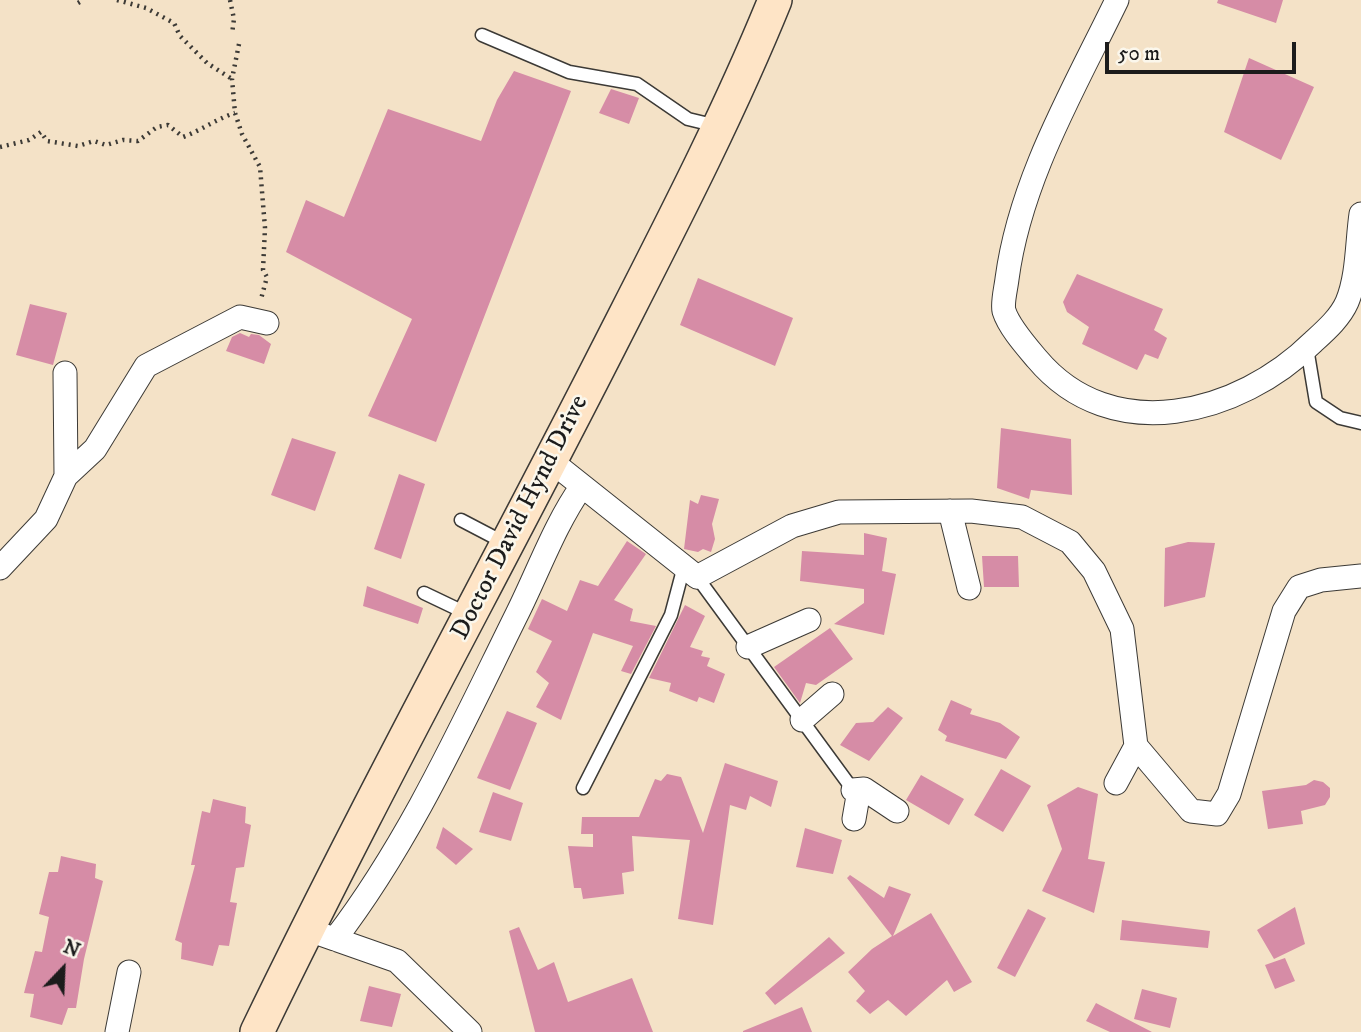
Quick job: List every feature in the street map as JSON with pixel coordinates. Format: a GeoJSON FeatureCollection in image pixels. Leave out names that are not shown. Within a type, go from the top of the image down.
{"type":"FeatureCollection","features":[{"type":"Feature","properties":{"kind":"main road","name":"Doctor David Hynd Drive"},"geometry":{"type":"LineString","coordinates":[[257,1032],[321,934],[471,616],[720,127],[775,0]]}},
{"type":"Feature","properties":{"kind":"street"},"geometry":{"type":"LineString","coordinates":[[1117,0],[1042,156],[1012,247],[1003,310],[1024,345],[1050,375],[1096,401],[1129,411],[1163,414],[1188,412],[1244,389],[1291,364],[1335,320],[1347,302],[1361,214]]}},
{"type":"Feature","properties":{"kind":"street"},"geometry":{"type":"LineString","coordinates":[[0,568],[46,519],[66,476],[95,449],[146,366],[240,317],[260,321]]}},
{"type":"Feature","properties":{"kind":"street"},"geometry":{"type":"LineString","coordinates":[[65,373],[66,476]]}},
{"type":"Feature","properties":{"kind":"street"},"geometry":{"type":"LineString","coordinates":[[551,461],[690,572],[792,526],[839,512],[950,511],[1022,517],[1070,542],[1086,561],[1122,629],[1136,746],[1191,811],[1217,814],[1229,794],[1284,611],[1299,587],[1321,580],[1361,576]]}},
{"type":"Feature","properties":{"kind":"street"},"geometry":{"type":"LineString","coordinates":[[470,1032],[397,961],[321,934],[374,888],[463,725],[582,486]]}},
{"type":"Feature","properties":{"kind":"street"},"geometry":{"type":"LineString","coordinates":[[950,511],[969,588]]}},
{"type":"Feature","properties":{"kind":"street"},"geometry":{"type":"LineString","coordinates":[[748,647],[809,620]]}},
{"type":"Feature","properties":{"kind":"street"},"geometry":{"type":"LineString","coordinates":[[802,720],[832,694]]}},
{"type":"Feature","properties":{"kind":"street"},"geometry":{"type":"LineString","coordinates":[[1116,783],[1136,746]]}},
{"type":"Feature","properties":{"kind":"street"},"geometry":{"type":"LineString","coordinates":[[853,797],[873,772]]}},
{"type":"Feature","properties":{"kind":"street"},"geometry":{"type":"LineString","coordinates":[[853,797],[864,789],[897,811]]}},
{"type":"Feature","properties":{"kind":"street"},"geometry":{"type":"LineString","coordinates":[[117,1032],[129,972]]}},
{"type":"Feature","properties":{"kind":"lane"},"geometry":{"type":"LineString","coordinates":[[482,36],[569,72],[637,84],[688,118],[720,127]]}},
{"type":"Feature","properties":{"kind":"lane"},"geometry":{"type":"LineString","coordinates":[[1307,348],[1316,402],[1340,418],[1361,423]]}},
{"type":"Feature","properties":{"kind":"lane"},"geometry":{"type":"LineString","coordinates":[[461,520],[508,545]]}},
{"type":"Feature","properties":{"kind":"lane"},"geometry":{"type":"LineString","coordinates":[[583,788],[690,572],[802,720],[853,797]]}},
{"type":"Feature","properties":{"kind":"lane"},"geometry":{"type":"LineString","coordinates":[[424,593],[471,616]]}},
{"type":"Feature","properties":{"kind":"path"},"geometry":{"type":"LineString","coordinates":[[117,0],[146,8],[174,23],[180,36],[207,62],[232,79]]}},
{"type":"Feature","properties":{"kind":"path"},"geometry":{"type":"LineString","coordinates":[[230,0],[234,19],[232,34]]}},
{"type":"Feature","properties":{"kind":"path"},"geometry":{"type":"LineString","coordinates":[[239,44],[232,79],[235,113],[242,134],[260,167],[265,228],[263,270],[267,277],[260,321]]}},
{"type":"Feature","properties":{"kind":"path"},"geometry":{"type":"LineString","coordinates":[[0,147],[29,140],[41,132],[47,141],[78,146],[94,141],[106,145],[123,140],[138,141],[156,127],[168,125],[183,137],[200,131],[216,119],[235,113]]}},
{"type":"Feature","properties":{"kind":"building"},"geometry":{"type":"Polygon","coordinates":[[[1218,0],[1283,0],[1276,23],[1217,3],[1218,0]]]}},
{"type":"Feature","properties":{"kind":"building"},"geometry":{"type":"Polygon","coordinates":[[[1249,58],[1314,87],[1281,160],[1224,132],[1249,58]]]}},
{"type":"Feature","properties":{"kind":"building"},"geometry":{"type":"Polygon","coordinates":[[[514,71],[571,91],[436,442],[368,416],[412,319],[286,252],[306,200],[344,217],[388,109],[481,141],[497,100],[514,71]]]}},
{"type":"Feature","properties":{"kind":"building"},"geometry":{"type":"Polygon","coordinates":[[[611,89],[639,98],[629,124],[599,113],[611,89]]]}},
{"type":"Feature","properties":{"kind":"building"},"geometry":{"type":"Polygon","coordinates":[[[1077,274],[1163,309],[1154,330],[1167,338],[1158,359],[1145,354],[1137,370],[1082,344],[1089,327],[1067,312],[1063,302],[1077,274]]]}},
{"type":"Feature","properties":{"kind":"building"},"geometry":{"type":"Polygon","coordinates":[[[698,278],[793,318],[775,366],[680,325],[698,278]]]}},
{"type":"Feature","properties":{"kind":"building"},"geometry":{"type":"Polygon","coordinates":[[[30,304],[67,313],[53,365],[16,355],[30,304]]]}},
{"type":"Feature","properties":{"kind":"building"},"geometry":{"type":"Polygon","coordinates":[[[240,333],[249,337],[251,334],[259,335],[271,344],[264,364],[226,351],[232,337],[240,333]]]}},
{"type":"Feature","properties":{"kind":"building"},"geometry":{"type":"Polygon","coordinates":[[[1001,428],[1071,439],[1072,495],[1031,490],[1029,499],[997,488],[1001,428]]]}},
{"type":"Feature","properties":{"kind":"building"},"geometry":{"type":"Polygon","coordinates":[[[292,438],[336,452],[315,511],[271,495],[292,438]]]}},
{"type":"Feature","properties":{"kind":"building"},"geometry":{"type":"Polygon","coordinates":[[[399,474],[425,484],[401,559],[374,549],[399,474]]]}},
{"type":"Feature","properties":{"kind":"building"},"geometry":{"type":"Polygon","coordinates":[[[701,495],[719,499],[712,524],[715,539],[711,552],[684,549],[690,500],[698,504],[701,495]]]}},
{"type":"Feature","properties":{"kind":"building"},"geometry":{"type":"Polygon","coordinates":[[[864,533],[887,538],[882,571],[896,574],[884,635],[834,624],[864,603],[864,589],[800,581],[802,551],[864,555],[864,533]]]}},
{"type":"Feature","properties":{"kind":"building"},"geometry":{"type":"Polygon","coordinates":[[[627,541],[646,554],[614,600],[633,609],[630,621],[656,626],[631,674],[621,671],[633,646],[593,633],[561,720],[536,707],[549,683],[536,672],[552,641],[528,629],[542,599],[567,611],[580,580],[598,586],[627,541]]]}},
{"type":"Feature","properties":{"kind":"building"},"geometry":{"type":"Polygon","coordinates":[[[1188,542],[1215,543],[1205,597],[1164,607],[1165,548],[1188,542]]]}},
{"type":"Feature","properties":{"kind":"building"},"geometry":{"type":"Polygon","coordinates":[[[982,556],[1018,556],[1019,587],[984,587],[982,556]]]}},
{"type":"Feature","properties":{"kind":"building"},"geometry":{"type":"Polygon","coordinates":[[[367,586],[423,608],[418,624],[363,606],[367,586]]]}},
{"type":"Feature","properties":{"kind":"building"},"geometry":{"type":"Polygon","coordinates":[[[685,605],[705,616],[690,647],[703,651],[701,656],[710,658],[707,666],[725,674],[714,703],[699,697],[697,702],[669,691],[671,683],[649,678],[685,605]]]}},
{"type":"Feature","properties":{"kind":"building"},"geometry":{"type":"Polygon","coordinates":[[[830,628],[853,659],[816,685],[806,683],[800,703],[774,667],[830,628]]]}},
{"type":"Feature","properties":{"kind":"building"},"geometry":{"type":"Polygon","coordinates":[[[951,700],[972,709],[970,714],[1000,723],[1020,737],[1006,759],[945,741],[947,736],[938,730],[951,700]]]}},
{"type":"Feature","properties":{"kind":"building"},"geometry":{"type":"Polygon","coordinates":[[[888,707],[903,718],[869,761],[840,745],[856,723],[873,722],[888,707]]]}},
{"type":"Feature","properties":{"kind":"building"},"geometry":{"type":"Polygon","coordinates":[[[507,711],[537,723],[510,790],[477,778],[507,711]]]}},
{"type":"Feature","properties":{"kind":"building"},"geometry":{"type":"Polygon","coordinates":[[[725,763],[778,781],[771,807],[750,796],[746,810],[730,805],[713,925],[678,919],[690,840],[632,836],[634,871],[622,873],[624,894],[583,899],[581,888],[574,888],[568,846],[593,847],[593,834],[581,834],[582,817],[639,817],[655,779],[661,781],[667,774],[681,777],[703,833],[725,763]]]}},
{"type":"Feature","properties":{"kind":"building"},"geometry":{"type":"Polygon","coordinates":[[[1001,769],[1031,786],[1003,832],[974,815],[1001,769]]]}},
{"type":"Feature","properties":{"kind":"building"},"geometry":{"type":"Polygon","coordinates":[[[921,775],[964,799],[949,825],[906,800],[921,775]]]}},
{"type":"Feature","properties":{"kind":"building"},"geometry":{"type":"Polygon","coordinates":[[[1314,780],[1323,782],[1330,788],[1330,797],[1325,805],[1301,811],[1303,824],[1268,829],[1262,791],[1306,785],[1314,780]]]}},
{"type":"Feature","properties":{"kind":"building"},"geometry":{"type":"Polygon","coordinates":[[[1078,787],[1098,794],[1088,859],[1105,862],[1094,913],[1042,891],[1062,849],[1047,805],[1078,787]]]}},
{"type":"Feature","properties":{"kind":"building"},"geometry":{"type":"Polygon","coordinates":[[[493,792],[523,803],[511,841],[479,832],[493,792]]]}},
{"type":"Feature","properties":{"kind":"building"},"geometry":{"type":"Polygon","coordinates":[[[213,799],[246,807],[245,823],[251,825],[244,867],[236,868],[230,902],[237,903],[229,946],[219,945],[213,966],[181,959],[182,943],[175,940],[195,865],[191,865],[202,811],[210,813],[213,799]]]}},
{"type":"Feature","properties":{"kind":"building"},"geometry":{"type":"Polygon","coordinates":[[[443,827],[473,849],[456,865],[436,848],[443,827]]]}},
{"type":"Feature","properties":{"kind":"building"},"geometry":{"type":"Polygon","coordinates":[[[805,828],[842,840],[833,874],[796,867],[805,828]]]}},
{"type":"Feature","properties":{"kind":"building"},"geometry":{"type":"Polygon","coordinates":[[[61,856],[96,864],[95,878],[103,881],[84,959],[76,1008],[68,1008],[62,1025],[30,1017],[34,994],[24,993],[35,951],[42,952],[49,917],[39,914],[49,872],[58,872],[61,856]]]}},
{"type":"Feature","properties":{"kind":"building"},"geometry":{"type":"Polygon","coordinates":[[[850,875],[884,898],[889,886],[911,894],[893,936],[931,913],[972,982],[954,992],[947,980],[906,1016],[888,1000],[870,1014],[856,1001],[865,991],[848,972],[872,949],[892,936],[847,878],[850,875]]]}},
{"type":"Feature","properties":{"kind":"building"},"geometry":{"type":"Polygon","coordinates":[[[1295,907],[1305,944],[1274,959],[1257,930],[1295,907]]]}},
{"type":"Feature","properties":{"kind":"building"},"geometry":{"type":"Polygon","coordinates":[[[1028,909],[1046,918],[1015,977],[997,968],[1028,909]]]}},
{"type":"Feature","properties":{"kind":"building"},"geometry":{"type":"Polygon","coordinates":[[[1122,920],[1210,931],[1208,948],[1120,940],[1122,920]]]}},
{"type":"Feature","properties":{"kind":"building"},"geometry":{"type":"Polygon","coordinates":[[[519,927],[538,970],[554,962],[568,1002],[632,978],[653,1032],[535,1032],[509,931],[519,927]]]}},
{"type":"Feature","properties":{"kind":"building"},"geometry":{"type":"Polygon","coordinates":[[[829,937],[845,953],[775,1005],[765,993],[829,937]]]}},
{"type":"Feature","properties":{"kind":"building"},"geometry":{"type":"Polygon","coordinates":[[[1285,958],[1295,981],[1275,989],[1265,965],[1285,958]]]}},
{"type":"Feature","properties":{"kind":"building"},"geometry":{"type":"Polygon","coordinates":[[[369,986],[401,994],[392,1027],[360,1021],[369,986]]]}},
{"type":"Feature","properties":{"kind":"building"},"geometry":{"type":"Polygon","coordinates":[[[1142,989],[1177,998],[1170,1028],[1134,1019],[1142,989]]]}},
{"type":"Feature","properties":{"kind":"building"},"geometry":{"type":"Polygon","coordinates":[[[1096,1003],[1152,1032],[1110,1032],[1086,1021],[1096,1003]]]}},
{"type":"Feature","properties":{"kind":"building"},"geometry":{"type":"Polygon","coordinates":[[[802,1007],[812,1032],[743,1032],[743,1031],[802,1007]]]}}]}
